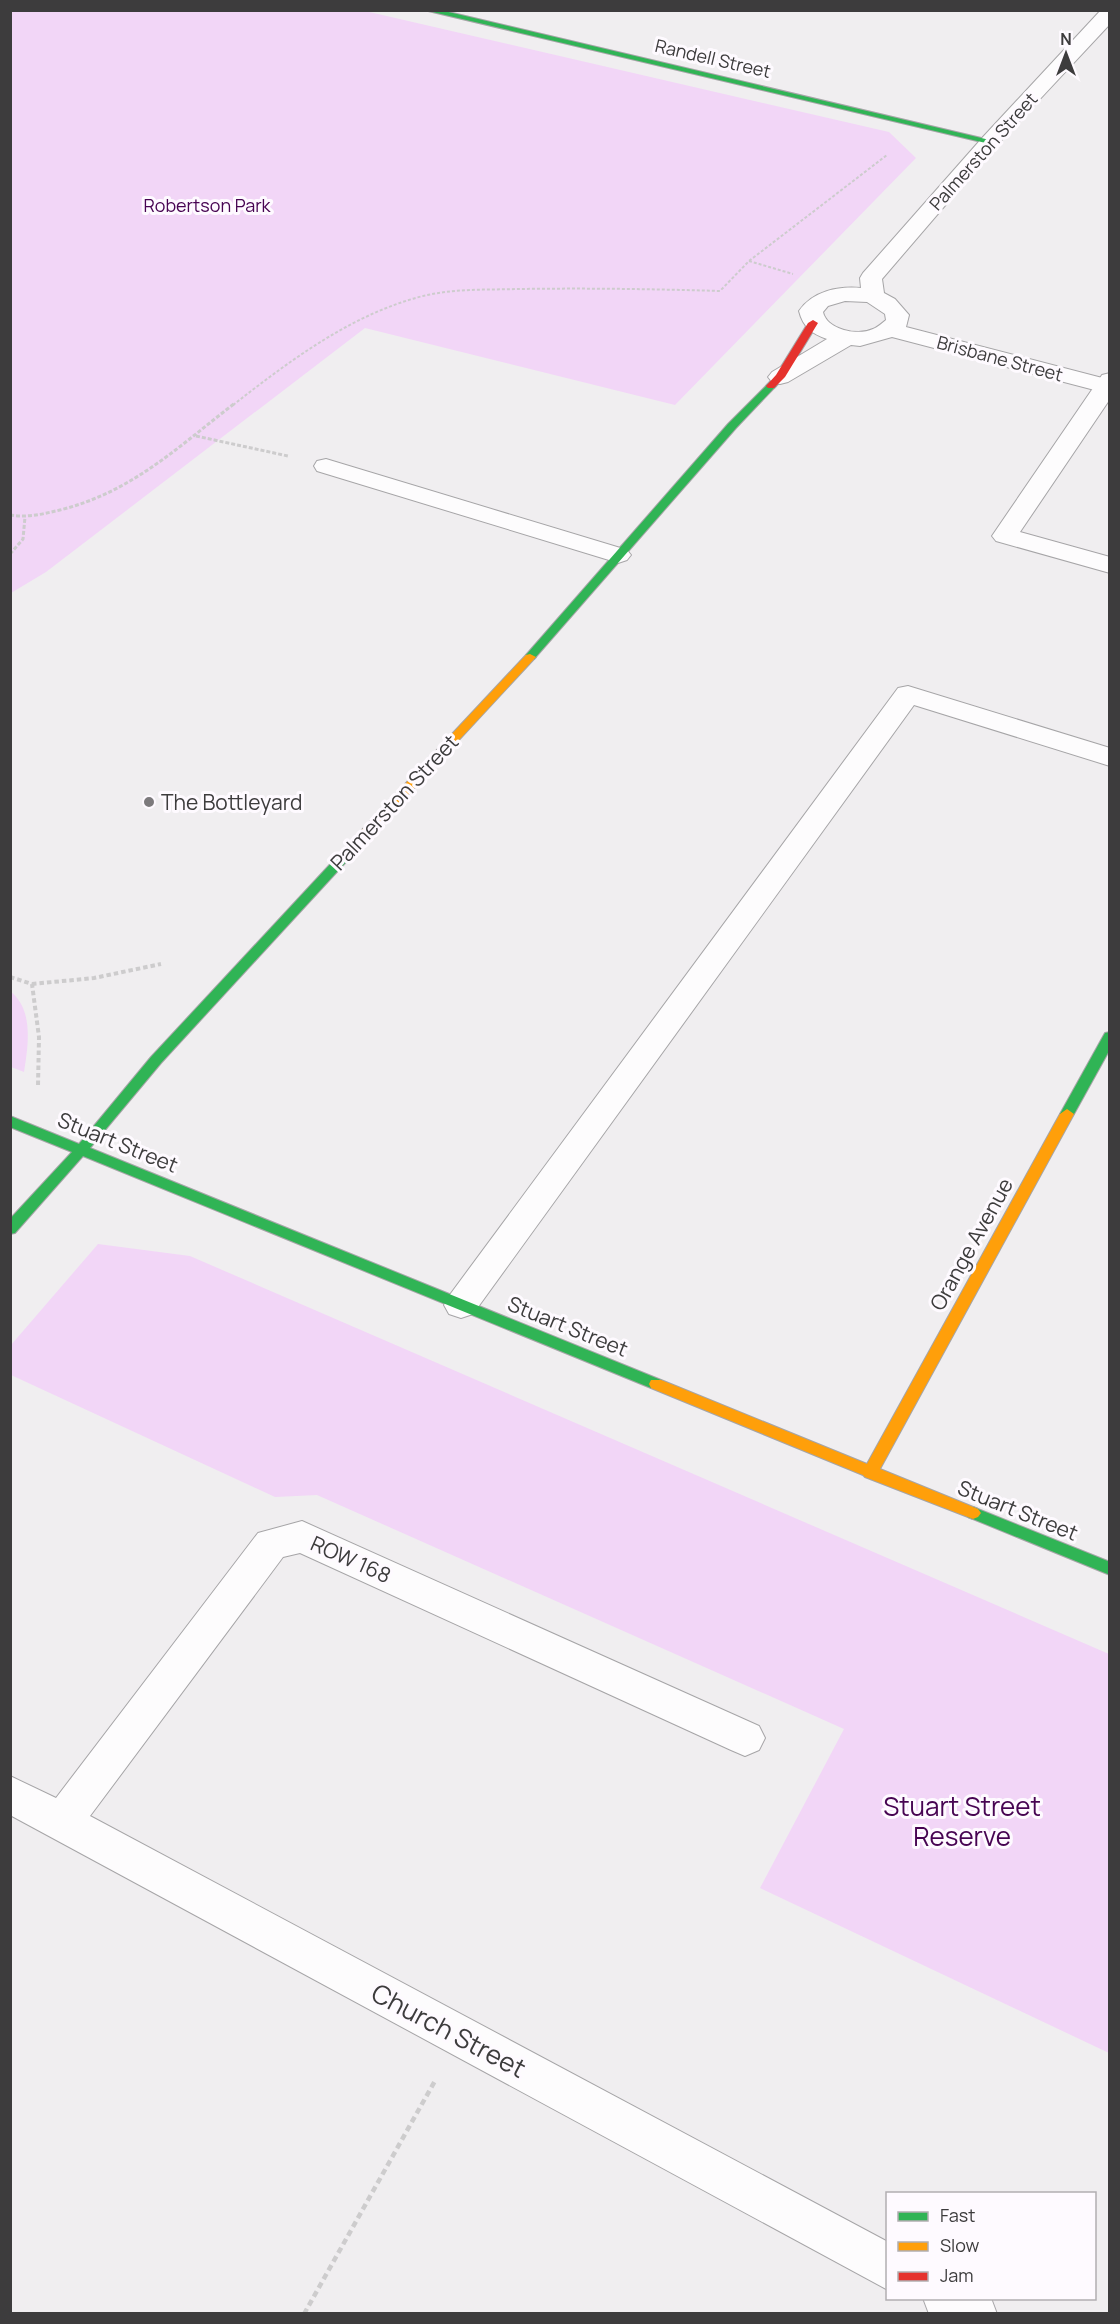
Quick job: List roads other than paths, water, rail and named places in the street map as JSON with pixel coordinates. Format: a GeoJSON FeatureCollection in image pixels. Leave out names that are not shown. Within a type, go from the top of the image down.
{"type":"FeatureCollection","features":[{"type":"Feature","properties":{"kind":"street","name":"Randell Street"},"geometry":{"type":"LineString","coordinates":[[428,10],[990,141]]}},
{"type":"Feature","properties":{"kind":"street","name":"Palmerston Street"},"geometry":{"type":"LineString","coordinates":[[873,297],[871,278],[990,141],[1110,12]]}},
{"type":"Feature","properties":{"kind":"street"},"geometry":{"type":"LineString","coordinates":[[843,294],[873,297],[885,301],[894,308],[898,315],[897,323],[891,330],[872,337],[846,338],[821,330],[813,323],[810,316],[811,308],[829,297],[843,294]]}},
{"type":"Feature","properties":{"kind":"street","name":"Palmerston Street"},"geometry":{"type":"LineString","coordinates":[[10,1229],[81,1150],[156,1060],[518,670],[732,426],[780,377],[813,323]]}},
{"type":"Feature","properties":{"kind":"street","name":"Brisbane Street"},"geometry":{"type":"LineString","coordinates":[[891,330],[1108,384]]}},
{"type":"Feature","properties":{"kind":"street","name":"Palmerston Street"},"geometry":{"type":"LineString","coordinates":[[780,377],[846,338]]}},
{"type":"Feature","properties":{"kind":"street"},"geometry":{"type":"LineString","coordinates":[[1108,384],[1005,536],[1110,565]]}},
{"type":"Feature","properties":{"kind":"street"},"geometry":{"type":"LineString","coordinates":[[326,466],[618,555]]}},
{"type":"Feature","properties":{"kind":"street"},"geometry":{"type":"LineString","coordinates":[[461,1305],[908,694],[1110,758]]}},
{"type":"Feature","properties":{"kind":"street","name":"Orange Avenue"},"geometry":{"type":"LineString","coordinates":[[870,1473],[1110,1036]]}},
{"type":"Feature","properties":{"kind":"street","name":"Stuart Street"},"geometry":{"type":"LineString","coordinates":[[10,1121],[1110,1569]]}},
{"type":"Feature","properties":{"kind":"street","name":"ROW 168"},"geometry":{"type":"LineString","coordinates":[[62,1822],[271,1544],[302,1537],[745,1738]]}},
{"type":"Feature","properties":{"kind":"street","name":"Church Street"},"geometry":{"type":"LineString","coordinates":[[10,1794],[886,2266]]}},
{"type":"Feature","properties":{"kind":"street"},"geometry":{"type":"LineString","coordinates":[[950,2300],[974,2313]]}},
{"type":"Feature","properties":{"kind":"place","name":"The Bottleyard"},"geometry":{"type":"Point","coordinates":[149,802]}},
{"type":"Feature","properties":{"kind":"park label","name":"Robertson Park"},"geometry":{"type":"Point","coordinates":[207,205]}},
{"type":"Feature","properties":{"kind":"park label","name":"Stuart Street Reserve"},"geometry":{"type":"Point","coordinates":[962,1821]}}]}
